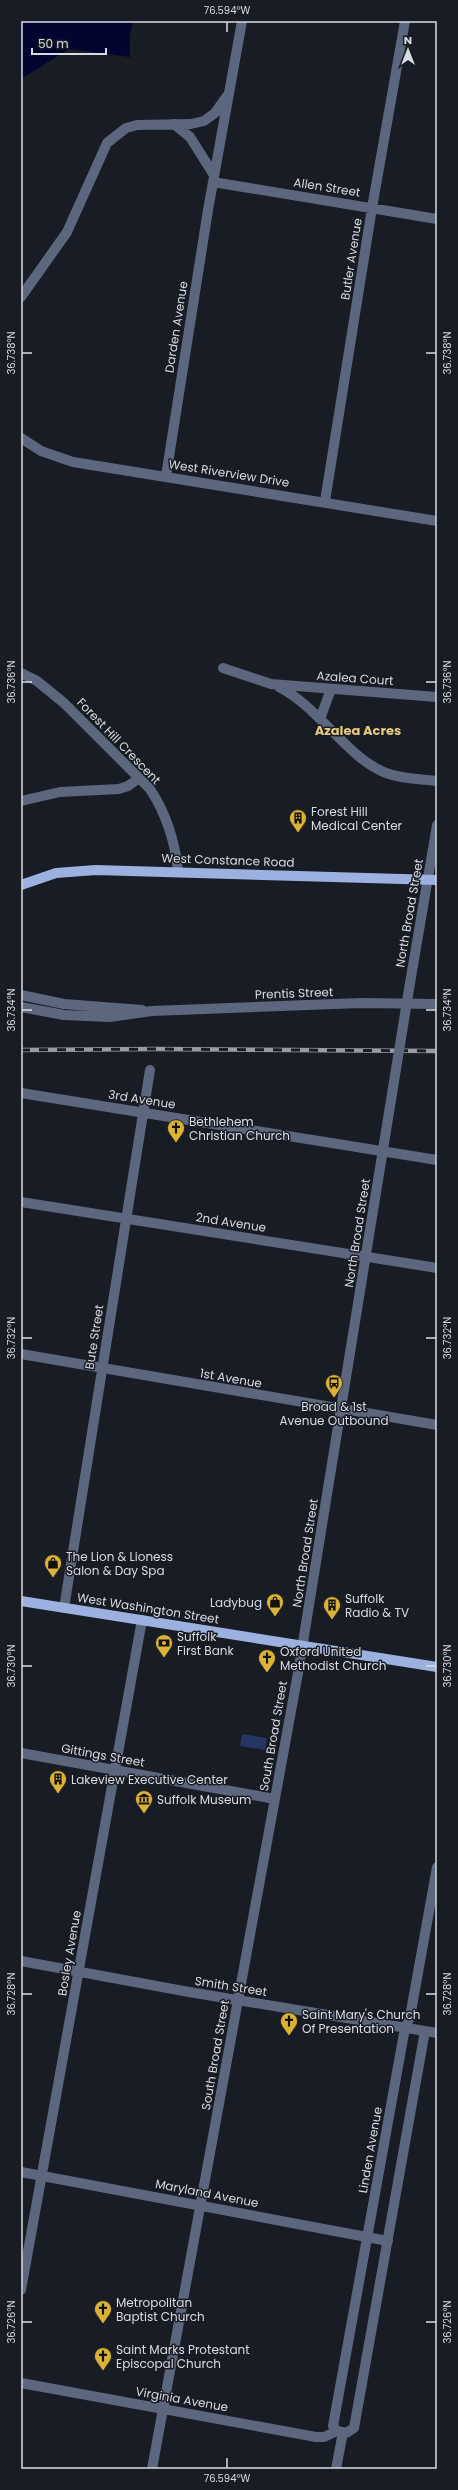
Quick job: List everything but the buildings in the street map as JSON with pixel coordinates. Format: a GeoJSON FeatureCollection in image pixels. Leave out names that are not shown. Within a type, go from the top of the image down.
{"type":"FeatureCollection","features":[{"type":"Feature","properties":{"kind":"main road","name":"West Constance Road"},"geometry":{"type":"LineString","coordinates":[[21,885],[56,873],[76,870],[178,871],[433,880]]}},
{"type":"Feature","properties":{"kind":"main road","name":"West Washington Street"},"geometry":{"type":"LineString","coordinates":[[21,1601],[437,1667]]}},
{"type":"Feature","properties":{"kind":"street"},"geometry":{"type":"LineString","coordinates":[[21,297],[68,232],[108,143],[121,132],[137,125],[191,124],[204,121],[215,113],[230,91],[242,21]]}},
{"type":"Feature","properties":{"kind":"street","name":"Butler Avenue"},"geometry":{"type":"LineString","coordinates":[[325,502],[372,208],[405,21]]}},
{"type":"Feature","properties":{"kind":"street","name":"Darden Avenue"},"geometry":{"type":"LineString","coordinates":[[166,476],[214,178],[230,91]]}},
{"type":"Feature","properties":{"kind":"street"},"geometry":{"type":"LineString","coordinates":[[174,124],[190,137],[214,178]]}},
{"type":"Feature","properties":{"kind":"street","name":"Allen Street"},"geometry":{"type":"LineString","coordinates":[[214,178],[437,219]]}},
{"type":"Feature","properties":{"kind":"street","name":"West Riverview Drive"},"geometry":{"type":"LineString","coordinates":[[21,438],[41,451],[73,462],[437,521]]}},
{"type":"Feature","properties":{"kind":"street","name":"Azalea Court"},"geometry":{"type":"LineString","coordinates":[[223,668],[271,684],[301,700],[374,767],[398,777],[437,781]]}},
{"type":"Feature","properties":{"kind":"street","name":"Forest Hill Crescent"},"geometry":{"type":"LineString","coordinates":[[21,673],[37,681],[64,703],[139,778],[159,802],[167,820],[176,854],[178,871]]}},
{"type":"Feature","properties":{"kind":"street","name":"Azalea Court"},"geometry":{"type":"LineString","coordinates":[[271,684],[437,697]]}},
{"type":"Feature","properties":{"kind":"street"},"geometry":{"type":"LineString","coordinates":[[320,719],[331,689]]}},
{"type":"Feature","properties":{"kind":"street"},"geometry":{"type":"LineString","coordinates":[[21,801],[60,792],[119,789],[128,786],[139,778]]}},
{"type":"Feature","properties":{"kind":"street","name":"North Broad Street"},"geometry":{"type":"LineString","coordinates":[[303,1645],[367,1257],[410,983],[433,880],[437,825]]}},
{"type":"Feature","properties":{"kind":"street","name":"Prentis Street"},"geometry":{"type":"LineString","coordinates":[[21,995],[64,1004],[152,1011],[361,1003],[437,1004]]}},
{"type":"Feature","properties":{"kind":"street","name":"Prentis Street"},"geometry":{"type":"LineString","coordinates":[[21,1007],[64,1015],[96,1017],[121,1017],[152,1011]]}},
{"type":"Feature","properties":{"kind":"street","name":"Bute Street"},"geometry":{"type":"LineString","coordinates":[[64,1608],[150,1070]]}},
{"type":"Feature","properties":{"kind":"street","name":"3rd Avenue"},"geometry":{"type":"LineString","coordinates":[[21,1093],[437,1160]]}},
{"type":"Feature","properties":{"kind":"street","name":"2nd Avenue"},"geometry":{"type":"LineString","coordinates":[[21,1202],[437,1268]]}},
{"type":"Feature","properties":{"kind":"street","name":"1st Avenue"},"geometry":{"type":"LineString","coordinates":[[21,1354],[341,1410],[437,1425]]}},
{"type":"Feature","properties":{"kind":"street","name":"Bosley Avenue"},"geometry":{"type":"LineString","coordinates":[[21,2290],[116,1771],[142,1620]]}},
{"type":"Feature","properties":{"kind":"street","name":"South Broad Street"},"geometry":{"type":"LineString","coordinates":[[152,2469],[303,1645]]}},
{"type":"Feature","properties":{"kind":"street","name":"Gittings Street"},"geometry":{"type":"LineString","coordinates":[[21,1753],[275,1799]]}},
{"type":"Feature","properties":{"kind":"street","name":"Linden Avenue"},"geometry":{"type":"LineString","coordinates":[[336,2469],[340,2432],[333,2426],[405,2028],[410,2017],[437,1867]]}},
{"type":"Feature","properties":{"kind":"street","name":"Smith Street"},"geometry":{"type":"LineString","coordinates":[[21,1961],[238,2000],[437,2033]]}},
{"type":"Feature","properties":{"kind":"street"},"geometry":{"type":"LineString","coordinates":[[340,2432],[351,2432],[354,2428],[425,2031]]}},
{"type":"Feature","properties":{"kind":"street","name":"Maryland Avenue"},"geometry":{"type":"LineString","coordinates":[[21,2172],[388,2241]]}},
{"type":"Feature","properties":{"kind":"street","name":"Virginia Avenue"},"geometry":{"type":"LineString","coordinates":[[21,2383],[316,2436],[324,2436],[340,2432]]}},
{"type":"Feature","properties":{"kind":"shaded area"},"geometry":{"type":"Polygon","coordinates":[[[21,21],[133,21],[130,34],[130,57],[69,49],[21,79],[21,21]]]}},
{"type":"Feature","properties":{"kind":"shaded area"},"geometry":{"type":"Polygon","coordinates":[[[242,1734],[267,1738],[265,1750],[240,1746],[242,1734]]]}},
{"type":"Feature","properties":{"kind":"railway"},"geometry":{"type":"LineString","coordinates":[[21,1050],[156,1049],[437,1051]]}},
{"type":"Feature","properties":{"kind":"place","name":"Forest Hill Medical Center"},"geometry":{"type":"Point","coordinates":[298,833]}},
{"type":"Feature","properties":{"kind":"place","name":"Bethlehem Christian Church"},"geometry":{"type":"Point","coordinates":[176,1143]}},
{"type":"Feature","properties":{"kind":"place","name":"Broad & 1st Avenue Outbound"},"geometry":{"type":"Point","coordinates":[334,1398]}},
{"type":"Feature","properties":{"kind":"place","name":"The Lion & Lioness Salon & Day Spa"},"geometry":{"type":"Point","coordinates":[53,1578]}},
{"type":"Feature","properties":{"kind":"place","name":"Ladybug"},"geometry":{"type":"Point","coordinates":[275,1617]}},
{"type":"Feature","properties":{"kind":"place","name":"Suffolk Radio & TV"},"geometry":{"type":"Point","coordinates":[332,1620]}},
{"type":"Feature","properties":{"kind":"place","name":"Suffolk First Bank"},"geometry":{"type":"Point","coordinates":[164,1658]}},
{"type":"Feature","properties":{"kind":"place","name":"Oxford United Methodist Church"},"geometry":{"type":"Point","coordinates":[267,1673]}},
{"type":"Feature","properties":{"kind":"place","name":"Lakeview Executive Center"},"geometry":{"type":"Point","coordinates":[58,1794]}},
{"type":"Feature","properties":{"kind":"place","name":"Suffolk Museum"},"geometry":{"type":"Point","coordinates":[144,1814]}},
{"type":"Feature","properties":{"kind":"place","name":"Saint Mary's Church Of Presentation"},"geometry":{"type":"Point","coordinates":[289,2036]}},
{"type":"Feature","properties":{"kind":"place","name":"Metropolitan Baptist Church"},"geometry":{"type":"Point","coordinates":[103,2324]}},
{"type":"Feature","properties":{"kind":"place","name":"Saint Marks Protestant Episcopal Church"},"geometry":{"type":"Point","coordinates":[103,2371]}},
{"type":"Feature","properties":{"kind":"district","name":"Azalea Acres"},"geometry":{"type":"Point","coordinates":[358,730]}}]}
